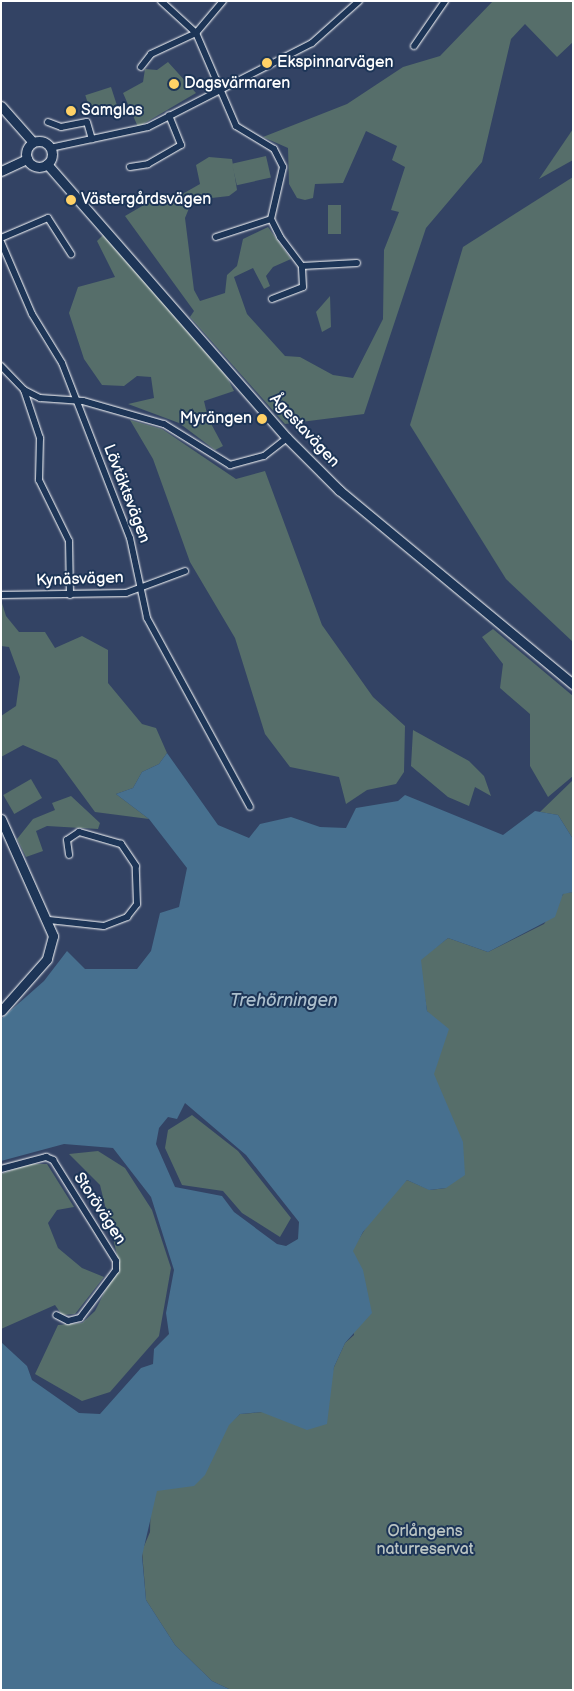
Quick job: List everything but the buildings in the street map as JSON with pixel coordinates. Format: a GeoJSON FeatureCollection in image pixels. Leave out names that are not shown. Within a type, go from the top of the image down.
{"type":"FeatureCollection","features":[{"type":"Feature","properties":{"kind":"main road"},"geometry":{"type":"LineString","coordinates":[[1,106],[33,142]]}},
{"type":"Feature","properties":{"kind":"main road"},"geometry":{"type":"LineString","coordinates":[[43,141],[50,148],[47,164],[38,167],[27,159],[27,148],[33,142],[43,141]]}},
{"type":"Feature","properties":{"kind":"main road"},"geometry":{"type":"LineString","coordinates":[[1,171],[27,159]]}},
{"type":"Feature","properties":{"kind":"main road","name":"Ågestavägen"},"geometry":{"type":"LineString","coordinates":[[47,164],[287,438],[395,539],[573,684]]}},
{"type":"Feature","properties":{"kind":"main road"},"geometry":{"type":"LineString","coordinates":[[1,819],[49,920],[53,936],[47,959],[1,1011]]}},
{"type":"Feature","properties":{"kind":"street"},"geometry":{"type":"LineString","coordinates":[[161,1],[196,33],[236,126],[274,149],[283,167],[271,219],[302,266],[303,287],[272,299]]}},
{"type":"Feature","properties":{"kind":"street"},"geometry":{"type":"LineString","coordinates":[[141,66],[151,54],[196,33],[223,1]]}},
{"type":"Feature","properties":{"kind":"street"},"geometry":{"type":"LineString","coordinates":[[50,148],[136,132],[312,44],[359,1]]}},
{"type":"Feature","properties":{"kind":"street"},"geometry":{"type":"LineString","coordinates":[[414,46],[445,1]]}},
{"type":"Feature","properties":{"kind":"street"},"geometry":{"type":"LineString","coordinates":[[130,167],[148,164],[181,145],[170,115]]}},
{"type":"Feature","properties":{"kind":"street"},"geometry":{"type":"LineString","coordinates":[[48,122],[61,127],[87,122],[92,139]]}},
{"type":"Feature","properties":{"kind":"street"},"geometry":{"type":"LineString","coordinates":[[1,240],[48,218],[71,254]]}},
{"type":"Feature","properties":{"kind":"street"},"geometry":{"type":"LineString","coordinates":[[216,238],[271,219]]}},
{"type":"Feature","properties":{"kind":"street","name":"Lövtäktsvägen"},"geometry":{"type":"LineString","coordinates":[[1,240],[32,314],[62,363],[75,401],[130,538],[147,618],[250,807]]}},
{"type":"Feature","properties":{"kind":"street"},"geometry":{"type":"LineString","coordinates":[[302,266],[357,263]]}},
{"type":"Feature","properties":{"kind":"street"},"geometry":{"type":"LineString","coordinates":[[1,366],[24,390],[48,400],[75,401],[164,424],[230,465],[264,456],[287,438]]}},
{"type":"Feature","properties":{"kind":"street"},"geometry":{"type":"LineString","coordinates":[[24,390],[40,438],[39,480],[68,541],[70,595]]}},
{"type":"Feature","properties":{"kind":"street","name":"Kynäsvägen"},"geometry":{"type":"LineString","coordinates":[[1,595],[70,595],[140,590],[185,571]]}},
{"type":"Feature","properties":{"kind":"street"},"geometry":{"type":"LineString","coordinates":[[49,920],[104,926],[127,917],[137,904],[136,866],[121,844],[79,832],[69,837],[68,855]]}},
{"type":"Feature","properties":{"kind":"street","name":"Storövägen"},"geometry":{"type":"LineString","coordinates":[[1,1169],[46,1157],[53,1160],[116,1261],[115,1271],[80,1318],[68,1321],[56,1315]]}},
{"type":"Feature","properties":{"kind":"green space"},"geometry":{"type":"Polygon","coordinates":[[[493,1],[573,1],[573,42],[557,57],[525,24],[511,39],[482,162],[426,228],[364,414],[285,424],[190,317],[194,311],[125,216],[149,202],[163,205],[200,184],[196,165],[209,157],[232,159],[237,190],[229,196],[203,199],[190,206],[185,218],[194,290],[200,301],[225,293],[227,275],[237,266],[243,239],[268,227],[291,259],[273,267],[266,276],[270,286],[264,289],[253,268],[234,277],[247,314],[285,356],[300,357],[333,375],[353,378],[383,319],[384,250],[399,212],[391,210],[405,167],[392,160],[397,146],[366,131],[343,183],[315,184],[313,198],[305,200],[297,198],[289,184],[288,148],[263,137],[347,104],[403,67],[440,56],[493,1]]]}},
{"type":"Feature","properties":{"kind":"green space"},"geometry":{"type":"Polygon","coordinates":[[[168,62],[196,93],[138,127],[123,93],[143,82],[145,69],[157,70],[168,62]]]}},
{"type":"Feature","properties":{"kind":"green space"},"geometry":{"type":"Polygon","coordinates":[[[111,87],[117,105],[91,113],[85,95],[111,87]]]}},
{"type":"Feature","properties":{"kind":"green space"},"geometry":{"type":"Polygon","coordinates":[[[573,129],[573,160],[539,179],[573,129]]]}},
{"type":"Feature","properties":{"kind":"green space"},"geometry":{"type":"Polygon","coordinates":[[[266,156],[271,177],[237,185],[232,164],[266,156]]]}},
{"type":"Feature","properties":{"kind":"green space"},"geometry":{"type":"Polygon","coordinates":[[[573,177],[573,642],[506,579],[410,425],[463,247],[573,177]]]}},
{"type":"Feature","properties":{"kind":"green space"},"geometry":{"type":"Polygon","coordinates":[[[328,205],[341,205],[341,234],[328,234],[328,205]]]}},
{"type":"Feature","properties":{"kind":"green space"},"geometry":{"type":"Polygon","coordinates":[[[104,234],[227,377],[234,391],[204,401],[208,418],[223,446],[215,450],[179,423],[128,404],[154,398],[151,377],[137,376],[124,386],[102,385],[84,359],[69,313],[78,287],[115,277],[97,241],[104,234]]]}},
{"type":"Feature","properties":{"kind":"green space"},"geometry":{"type":"Polygon","coordinates":[[[330,296],[331,327],[322,332],[316,312],[330,296]]]}},
{"type":"Feature","properties":{"kind":"green space"},"geometry":{"type":"Polygon","coordinates":[[[130,420],[162,429],[236,479],[265,471],[322,625],[373,697],[405,726],[404,772],[396,784],[367,790],[346,804],[339,777],[290,767],[265,734],[235,638],[190,562],[153,459],[130,420]]]}},
{"type":"Feature","properties":{"kind":"green space"},"geometry":{"type":"Polygon","coordinates":[[[1,600],[6,616],[19,632],[45,632],[55,648],[82,636],[108,650],[108,683],[142,724],[156,728],[167,753],[159,764],[142,772],[133,788],[116,794],[149,819],[95,812],[57,760],[23,745],[1,757],[1,716],[16,706],[20,677],[9,647],[1,646],[1,600]]]}},
{"type":"Feature","properties":{"kind":"green space"},"geometry":{"type":"Polygon","coordinates":[[[493,629],[573,696],[573,776],[548,797],[530,766],[530,714],[500,688],[503,664],[482,637],[493,629]]]}},
{"type":"Feature","properties":{"kind":"green space"},"geometry":{"type":"Polygon","coordinates":[[[413,730],[469,761],[484,776],[491,796],[475,787],[469,806],[448,797],[411,766],[413,730]]]}},
{"type":"Feature","properties":{"kind":"green space"},"geometry":{"type":"Polygon","coordinates":[[[31,779],[42,798],[14,814],[3,795],[31,779]]]}},
{"type":"Feature","properties":{"kind":"green space"},"geometry":{"type":"Polygon","coordinates":[[[573,780],[573,839],[558,815],[540,812],[573,780]]]}},
{"type":"Feature","properties":{"kind":"green space"},"geometry":{"type":"Polygon","coordinates":[[[71,796],[100,823],[98,829],[47,826],[36,831],[43,851],[26,857],[17,839],[33,819],[55,810],[52,803],[71,796]]]}},
{"type":"Feature","properties":{"kind":"green space","name":"Orlångens naturreservat"},"geometry":{"type":"Polygon","coordinates":[[[573,892],[573,1690],[231,1690],[212,1681],[175,1645],[146,1600],[142,1551],[150,1532],[151,1493],[215,1449],[221,1431],[240,1414],[323,1407],[334,1367],[345,1343],[354,1335],[350,1253],[386,1196],[407,1180],[430,1190],[446,1188],[434,1084],[433,1019],[427,1011],[419,960],[448,938],[488,952],[544,924],[564,893],[573,892]]]}},
{"type":"Feature","properties":{"kind":"green space"},"geometry":{"type":"Polygon","coordinates":[[[192,1115],[238,1151],[291,1218],[280,1237],[242,1213],[223,1191],[182,1185],[165,1148],[168,1130],[192,1115]]]}},
{"type":"Feature","properties":{"kind":"green space"},"geometry":{"type":"Polygon","coordinates":[[[98,1151],[125,1168],[152,1210],[171,1268],[159,1336],[110,1392],[82,1401],[35,1374],[58,1325],[82,1323],[95,1311],[119,1263],[100,1185],[69,1154],[98,1151]]]}},
{"type":"Feature","properties":{"kind":"green space"},"geometry":{"type":"Polygon","coordinates":[[[29,1164],[47,1164],[74,1207],[57,1210],[48,1223],[58,1248],[82,1268],[104,1277],[75,1314],[62,1315],[55,1305],[1,1329],[1,1174],[29,1164]]]}},
{"type":"Feature","properties":{"kind":"water","name":"Trehörningen"},"geometry":{"type":"Polygon","coordinates":[[[167,753],[218,825],[249,838],[260,824],[291,817],[320,827],[346,828],[356,808],[398,801],[405,795],[503,835],[535,811],[558,815],[573,839],[573,892],[563,894],[555,917],[488,952],[448,938],[421,960],[427,1011],[449,1029],[434,1074],[463,1142],[465,1175],[446,1188],[429,1190],[407,1180],[363,1232],[353,1251],[363,1270],[372,1313],[345,1343],[334,1367],[327,1424],[307,1430],[261,1412],[240,1414],[229,1425],[205,1475],[194,1486],[157,1491],[142,1556],[146,1600],[175,1645],[212,1681],[231,1690],[1,1690],[1,1342],[27,1366],[32,1380],[79,1413],[100,1414],[141,1368],[153,1364],[154,1349],[169,1334],[166,1313],[174,1270],[151,1197],[113,1148],[64,1144],[1,1161],[1,1019],[44,981],[67,951],[85,969],[137,969],[151,951],[160,913],[179,907],[187,868],[149,819],[116,794],[133,788],[142,772],[159,764],[167,753]],[[185,1103],[177,1119],[168,1117],[159,1128],[156,1144],[175,1187],[222,1196],[234,1212],[277,1244],[286,1246],[298,1239],[299,1222],[246,1155],[185,1103]]]}},
{"type":"Feature","properties":{"kind":"place","name":"Ekspinnarvägen"},"geometry":{"type":"Point","coordinates":[267,63]}},
{"type":"Feature","properties":{"kind":"place","name":"Dagsvärmaren"},"geometry":{"type":"Point","coordinates":[174,84]}},
{"type":"Feature","properties":{"kind":"place","name":"Samglas"},"geometry":{"type":"Point","coordinates":[71,111]}},
{"type":"Feature","properties":{"kind":"place","name":"Västergårdsvägen"},"geometry":{"type":"Point","coordinates":[71,200]}},
{"type":"Feature","properties":{"kind":"place","name":"Myrängen"},"geometry":{"type":"Point","coordinates":[262,419]}}]}
